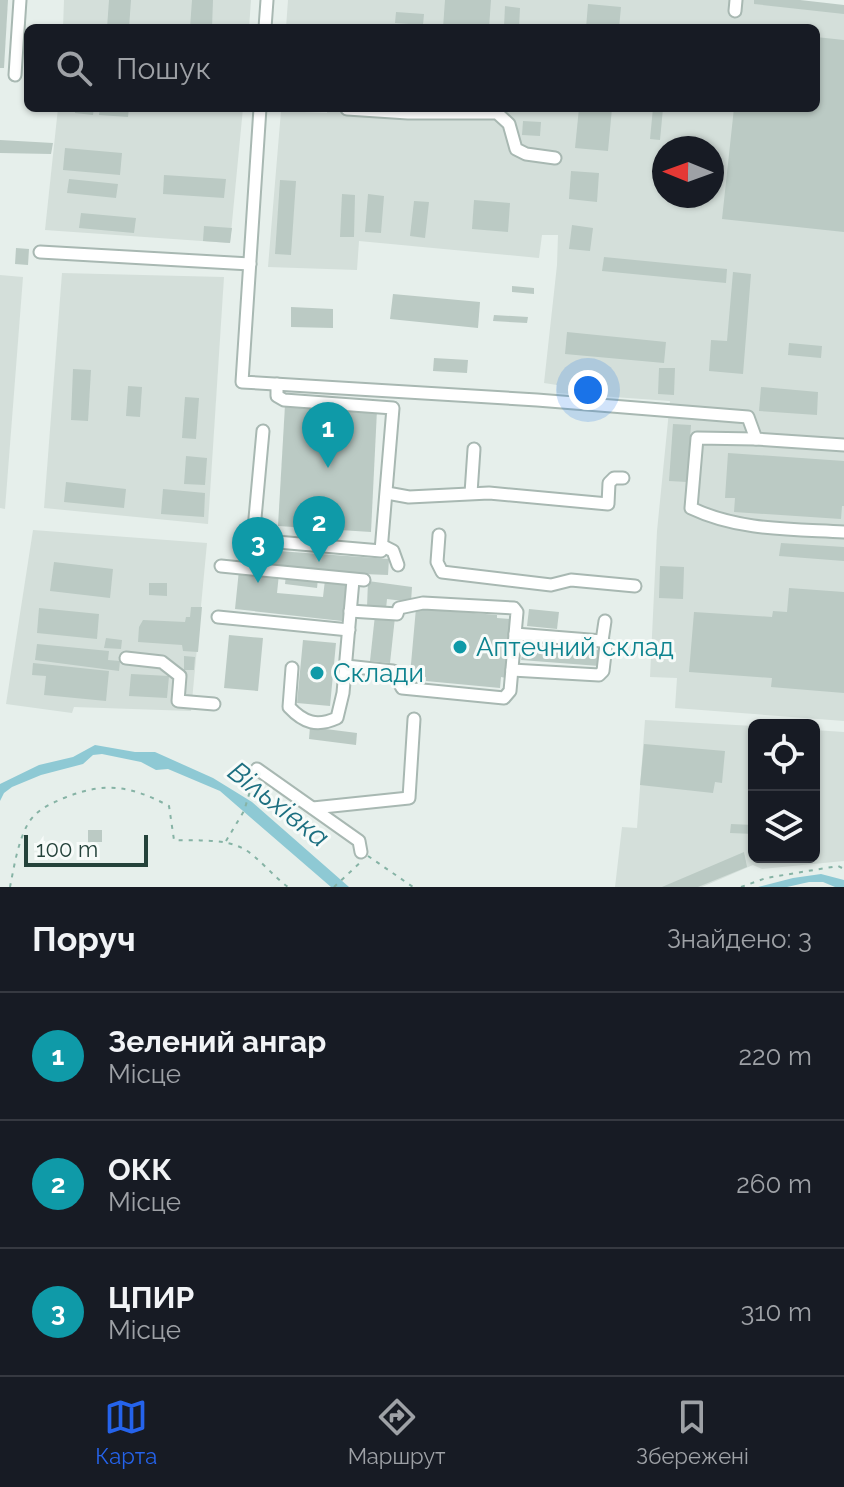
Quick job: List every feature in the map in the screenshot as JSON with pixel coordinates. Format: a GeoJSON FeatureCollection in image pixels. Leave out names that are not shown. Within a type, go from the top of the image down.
{"type":"FeatureCollection","features":[{"type":"Feature","properties":{"kind":"lane"},"geometry":{"type":"LineString","coordinates":[[15,75],[20,0]]}},
{"type":"Feature","properties":{"kind":"lane"},"geometry":{"type":"LineString","coordinates":[[265,24],[267,0]]}},
{"type":"Feature","properties":{"kind":"lane"},"geometry":{"type":"LineString","coordinates":[[260,112],[242,382],[748,417],[756,439]]}},
{"type":"Feature","properties":{"kind":"lane"},"geometry":{"type":"LineString","coordinates":[[393,112],[497,113],[509,124],[516,149],[526,154],[555,158]]}},
{"type":"Feature","properties":{"kind":"lane"},"geometry":{"type":"LineString","coordinates":[[40,252],[250,264]]}},
{"type":"Feature","properties":{"kind":"lane"},"geometry":{"type":"LineString","coordinates":[[263,431],[253,540],[381,551],[393,408],[284,400],[277,396],[277,384]]}},
{"type":"Feature","properties":{"kind":"lane"},"geometry":{"type":"LineString","coordinates":[[844,445],[697,438],[691,508],[713,519],[736,525],[844,532]]}},
{"type":"Feature","properties":{"kind":"lane"},"geometry":{"type":"LineString","coordinates":[[471,493],[474,449]]}},
{"type":"Feature","properties":{"kind":"lane"},"geometry":{"type":"LineString","coordinates":[[387,493],[409,497],[471,493],[608,504],[609,483],[614,478],[623,478]]}},
{"type":"Feature","properties":{"kind":"lane"},"geometry":{"type":"LineString","coordinates":[[439,535],[437,562],[442,572],[551,585],[571,580],[635,586]]}},
{"type":"Feature","properties":{"kind":"lane"},"geometry":{"type":"LineString","coordinates":[[383,546],[393,551],[398,565]]}},
{"type":"Feature","properties":{"kind":"lane"},"geometry":{"type":"LineString","coordinates":[[221,566],[359,580],[350,611],[343,693],[337,718],[311,724],[297,716],[289,707],[292,668]]}},
{"type":"Feature","properties":{"kind":"lane"},"geometry":{"type":"LineString","coordinates":[[346,666],[393,671],[402,688],[504,698],[510,691],[517,612],[514,608],[423,603],[399,608],[397,614],[350,611]]}},
{"type":"Feature","properties":{"kind":"lane"},"geometry":{"type":"LineString","coordinates":[[218,617],[349,630]]}},
{"type":"Feature","properties":{"kind":"lane"},"geometry":{"type":"LineString","coordinates":[[602,641],[605,621]]}},
{"type":"Feature","properties":{"kind":"lane"},"geometry":{"type":"LineString","coordinates":[[512,670],[599,675],[603,671],[606,645],[602,641],[515,634]]}},
{"type":"Feature","properties":{"kind":"lane"},"geometry":{"type":"LineString","coordinates":[[126,658],[162,662],[180,676],[178,701],[214,704]]}},
{"type":"Feature","properties":{"kind":"lane"},"geometry":{"type":"LineString","coordinates":[[313,808],[409,798],[414,719]]}},
{"type":"Feature","properties":{"kind":"lane"},"geometry":{"type":"LineString","coordinates":[[257,769],[359,841],[364,854]]}},
{"type":"Feature","properties":{"kind":"path"},"geometry":{"type":"LineString","coordinates":[[225,842],[244,811],[257,769]]}},
{"type":"Feature","properties":{"kind":"path"},"geometry":{"type":"LineString","coordinates":[[10,887],[29,823],[42,808],[83,790],[111,786],[143,792],[169,806],[174,840],[225,842],[246,850],[288,887]]}},
{"type":"Feature","properties":{"kind":"path"},"geometry":{"type":"LineString","coordinates":[[334,887],[364,854],[413,887]]}},
{"type":"Feature","properties":{"kind":"path"},"geometry":{"type":"LineString","coordinates":[[741,887],[766,878],[838,866],[844,869]]}},
{"type":"Feature","properties":{"kind":"shaded area"},"geometry":{"type":"Polygon","coordinates":[[[64,0],[251,0],[249,24],[63,24],[64,0]]]}},
{"type":"Feature","properties":{"kind":"shaded area"},"geometry":{"type":"Polygon","coordinates":[[[288,0],[793,0],[844,6],[844,721],[675,708],[677,678],[650,677],[657,531],[670,401],[557,393],[557,385],[544,383],[558,235],[542,235],[539,258],[359,241],[357,270],[268,267],[281,112],[820,112],[820,24],[286,24],[288,0]]]}},
{"type":"Feature","properties":{"kind":"shaded area"},"geometry":{"type":"Polygon","coordinates":[[[58,112],[243,112],[230,243],[45,230],[58,112]]]}},
{"type":"Feature","properties":{"kind":"shaded area"},"geometry":{"type":"Polygon","coordinates":[[[62,273],[224,277],[208,524],[44,508],[62,273]]]}},
{"type":"Feature","properties":{"kind":"shaded area"},"geometry":{"type":"Polygon","coordinates":[[[0,275],[23,277],[5,509],[0,508],[0,275]]]}},
{"type":"Feature","properties":{"kind":"shaded area"},"geometry":{"type":"Polygon","coordinates":[[[33,530],[207,543],[191,711],[74,707],[72,713],[6,704],[33,530]]]}},
{"type":"Feature","properties":{"kind":"shaded area"},"geometry":{"type":"Polygon","coordinates":[[[645,720],[748,726],[748,863],[820,863],[820,730],[844,732],[844,861],[762,869],[753,865],[702,887],[615,887],[622,827],[637,828],[645,720]]]}},
{"type":"Feature","properties":{"kind":"water"},"geometry":{"type":"Polygon","coordinates":[[[95,745],[155,752],[213,778],[252,802],[349,887],[331,887],[220,791],[168,769],[156,770],[141,762],[93,755],[83,764],[41,775],[12,787],[0,801],[0,784],[39,765],[73,757],[95,745]]]}},
{"type":"Feature","properties":{"kind":"water"},"geometry":{"type":"Polygon","coordinates":[[[821,874],[844,880],[844,887],[809,882],[787,887],[758,887],[793,878],[821,874]]]}},
{"type":"Feature","properties":{"kind":"building"},"geometry":{"type":"Polygon","coordinates":[[[0,0],[8,0],[4,68],[0,68],[0,0]]]}},
{"type":"Feature","properties":{"kind":"building"},"geometry":{"type":"Polygon","coordinates":[[[109,0],[131,0],[129,24],[107,24],[109,0]]]}},
{"type":"Feature","properties":{"kind":"building"},"geometry":{"type":"Polygon","coordinates":[[[192,0],[213,0],[212,24],[190,24],[192,0]]]}},
{"type":"Feature","properties":{"kind":"building"},"geometry":{"type":"Polygon","coordinates":[[[445,0],[491,0],[489,24],[443,24],[445,0]]]}},
{"type":"Feature","properties":{"kind":"building"},"geometry":{"type":"Polygon","coordinates":[[[754,0],[800,0],[844,5],[844,14],[754,4],[754,0]]]}},
{"type":"Feature","properties":{"kind":"building"},"geometry":{"type":"Polygon","coordinates":[[[588,4],[621,7],[619,24],[586,24],[588,4]]]}},
{"type":"Feature","properties":{"kind":"building"},"geometry":{"type":"Polygon","coordinates":[[[505,6],[520,8],[519,24],[504,24],[505,6]]]}},
{"type":"Feature","properties":{"kind":"building"},"geometry":{"type":"Polygon","coordinates":[[[396,12],[424,14],[423,24],[395,23],[396,12]]]}},
{"type":"Feature","properties":{"kind":"building"},"geometry":{"type":"Polygon","coordinates":[[[820,37],[844,40],[844,232],[722,219],[734,112],[820,112],[820,37]]]}},
{"type":"Feature","properties":{"kind":"building"},"geometry":{"type":"Polygon","coordinates":[[[99,112],[129,112],[128,117],[99,115],[99,112]]]}},
{"type":"Feature","properties":{"kind":"building"},"geometry":{"type":"Polygon","coordinates":[[[579,112],[612,112],[608,151],[575,148],[579,112]]]}},
{"type":"Feature","properties":{"kind":"building"},"geometry":{"type":"Polygon","coordinates":[[[653,112],[663,112],[660,136],[652,136],[650,139],[653,112]]]}},
{"type":"Feature","properties":{"kind":"building"},"geometry":{"type":"Polygon","coordinates":[[[523,121],[541,122],[540,136],[522,135],[523,121]]]}},
{"type":"Feature","properties":{"kind":"building"},"geometry":{"type":"Polygon","coordinates":[[[0,140],[53,143],[51,154],[0,153],[0,140]]]}},
{"type":"Feature","properties":{"kind":"building"},"geometry":{"type":"Polygon","coordinates":[[[65,148],[122,153],[120,175],[63,170],[65,148]]]}},
{"type":"Feature","properties":{"kind":"building"},"geometry":{"type":"Polygon","coordinates":[[[571,171],[599,173],[597,202],[569,199],[571,171]]]}},
{"type":"Feature","properties":{"kind":"building"},"geometry":{"type":"Polygon","coordinates":[[[164,175],[226,179],[224,198],[163,194],[164,175]]]}},
{"type":"Feature","properties":{"kind":"building"},"geometry":{"type":"Polygon","coordinates":[[[69,179],[118,184],[116,198],[67,193],[69,179]]]}},
{"type":"Feature","properties":{"kind":"building"},"geometry":{"type":"Polygon","coordinates":[[[280,180],[296,181],[291,255],[275,254],[280,180]]]}},
{"type":"Feature","properties":{"kind":"building"},"geometry":{"type":"Polygon","coordinates":[[[342,194],[355,195],[354,237],[340,237],[342,194]]]}},
{"type":"Feature","properties":{"kind":"building"},"geometry":{"type":"Polygon","coordinates":[[[368,194],[384,196],[381,233],[365,232],[368,194]]]}},
{"type":"Feature","properties":{"kind":"building"},"geometry":{"type":"Polygon","coordinates":[[[474,200],[510,203],[508,232],[472,229],[474,200]]]}},
{"type":"Feature","properties":{"kind":"building"},"geometry":{"type":"Polygon","coordinates":[[[414,201],[429,202],[425,238],[410,236],[414,201]]]}},
{"type":"Feature","properties":{"kind":"building"},"geometry":{"type":"Polygon","coordinates":[[[81,213],[136,218],[134,233],[79,228],[81,213]]]}},
{"type":"Feature","properties":{"kind":"building"},"geometry":{"type":"Polygon","coordinates":[[[572,225],[593,228],[590,251],[569,249],[572,225]]]}},
{"type":"Feature","properties":{"kind":"building"},"geometry":{"type":"Polygon","coordinates":[[[204,226],[232,228],[230,243],[203,241],[204,226]]]}},
{"type":"Feature","properties":{"kind":"building"},"geometry":{"type":"Polygon","coordinates":[[[16,248],[29,249],[28,265],[15,264],[16,248]]]}},
{"type":"Feature","properties":{"kind":"building"},"geometry":{"type":"Polygon","coordinates":[[[604,257],[727,269],[726,283],[602,271],[604,257]]]}},
{"type":"Feature","properties":{"kind":"building"},"geometry":{"type":"Polygon","coordinates":[[[733,272],[751,274],[743,374],[709,371],[711,340],[727,341],[733,272]]]}},
{"type":"Feature","properties":{"kind":"building"},"geometry":{"type":"Polygon","coordinates":[[[512,286],[534,288],[534,294],[512,292],[512,286]]]}},
{"type":"Feature","properties":{"kind":"building"},"geometry":{"type":"Polygon","coordinates":[[[393,294],[480,302],[478,328],[390,319],[393,294]]]}},
{"type":"Feature","properties":{"kind":"building"},"geometry":{"type":"Polygon","coordinates":[[[291,307],[333,309],[333,328],[291,327],[291,307]]]}},
{"type":"Feature","properties":{"kind":"building"},"geometry":{"type":"Polygon","coordinates":[[[494,315],[528,317],[527,323],[493,321],[494,315]]]}},
{"type":"Feature","properties":{"kind":"building"},"geometry":{"type":"Polygon","coordinates":[[[567,332],[666,342],[664,363],[565,354],[567,332]]]}},
{"type":"Feature","properties":{"kind":"building"},"geometry":{"type":"Polygon","coordinates":[[[789,343],[822,346],[821,358],[788,355],[789,343]]]}},
{"type":"Feature","properties":{"kind":"building"},"geometry":{"type":"Polygon","coordinates":[[[434,358],[468,360],[467,373],[433,371],[434,358]]]}},
{"type":"Feature","properties":{"kind":"building"},"geometry":{"type":"Polygon","coordinates":[[[659,368],[675,368],[674,395],[658,394],[659,368]]]}},
{"type":"Feature","properties":{"kind":"building"},"geometry":{"type":"Polygon","coordinates":[[[73,369],[91,370],[88,421],[71,420],[73,369]]]}},
{"type":"Feature","properties":{"kind":"building"},"geometry":{"type":"Polygon","coordinates":[[[128,386],[142,387],[140,417],[126,416],[128,386]]]}},
{"type":"Feature","properties":{"kind":"building"},"geometry":{"type":"Polygon","coordinates":[[[761,387],[818,392],[817,415],[759,411],[761,387]]]}},
{"type":"Feature","properties":{"kind":"building"},"geometry":{"type":"Polygon","coordinates":[[[185,397],[199,398],[196,439],[182,438],[185,397]]]}},
{"type":"Feature","properties":{"kind":"building"},"geometry":{"type":"Polygon","coordinates":[[[285,405],[377,410],[371,532],[278,526],[285,405]]]}},
{"type":"Feature","properties":{"kind":"building"},"geometry":{"type":"Polygon","coordinates":[[[673,424],[691,425],[687,482],[669,481],[673,424]]]}},
{"type":"Feature","properties":{"kind":"building"},"geometry":{"type":"Polygon","coordinates":[[[728,453],[844,461],[841,519],[734,512],[735,498],[725,498],[728,453]]]}},
{"type":"Feature","properties":{"kind":"building"},"geometry":{"type":"Polygon","coordinates":[[[186,456],[207,458],[205,485],[184,484],[186,456]]]}},
{"type":"Feature","properties":{"kind":"building"},"geometry":{"type":"Polygon","coordinates":[[[66,482],[126,489],[124,508],[64,502],[66,482]]]}},
{"type":"Feature","properties":{"kind":"building"},"geometry":{"type":"Polygon","coordinates":[[[163,489],[205,493],[204,517],[161,514],[163,489]]]}},
{"type":"Feature","properties":{"kind":"building"},"geometry":{"type":"Polygon","coordinates":[[[781,543],[844,547],[844,561],[779,556],[781,543]]]}},
{"type":"Feature","properties":{"kind":"building"},"geometry":{"type":"Polygon","coordinates":[[[249,549],[389,559],[388,575],[336,577],[336,571],[268,566],[279,574],[277,593],[323,597],[325,580],[349,582],[342,621],[235,609],[239,570],[248,565],[249,549]]]}},
{"type":"Feature","properties":{"kind":"building"},"geometry":{"type":"Polygon","coordinates":[[[54,562],[113,569],[110,598],[50,591],[54,562]]]}},
{"type":"Feature","properties":{"kind":"building"},"geometry":{"type":"Polygon","coordinates":[[[660,566],[684,567],[683,599],[659,598],[660,566]]]}},
{"type":"Feature","properties":{"kind":"building"},"geometry":{"type":"Polygon","coordinates":[[[286,575],[318,579],[317,588],[285,584],[286,575]]]}},
{"type":"Feature","properties":{"kind":"building"},"geometry":{"type":"Polygon","coordinates":[[[368,581],[412,587],[411,602],[387,599],[386,609],[367,607],[368,581]]]}},
{"type":"Feature","properties":{"kind":"building"},"geometry":{"type":"Polygon","coordinates":[[[149,583],[167,583],[167,596],[149,595],[149,583]]]}},
{"type":"Feature","properties":{"kind":"building"},"geometry":{"type":"Polygon","coordinates":[[[789,588],[844,592],[844,693],[771,687],[772,678],[689,672],[694,612],[772,617],[773,611],[787,612],[789,588]]]}},
{"type":"Feature","properties":{"kind":"building"},"geometry":{"type":"Polygon","coordinates":[[[191,607],[202,607],[198,652],[183,651],[182,645],[138,642],[143,620],[185,622],[186,617],[190,617],[191,607]]]}},
{"type":"Feature","properties":{"kind":"building"},"geometry":{"type":"Polygon","coordinates":[[[39,608],[99,614],[97,639],[37,633],[39,608]]]}},
{"type":"Feature","properties":{"kind":"building","name":"Аптечний склад"},"geometry":{"type":"Polygon","coordinates":[[[416,608],[497,615],[497,618],[510,619],[506,678],[501,677],[500,688],[426,681],[426,677],[410,675],[416,608]]]}},
{"type":"Feature","properties":{"kind":"building"},"geometry":{"type":"Polygon","coordinates":[[[529,609],[559,612],[557,629],[527,626],[529,609]]]}},
{"type":"Feature","properties":{"kind":"building"},"geometry":{"type":"Polygon","coordinates":[[[375,615],[395,617],[390,663],[370,661],[375,615]]]}},
{"type":"Feature","properties":{"kind":"building"},"geometry":{"type":"Polygon","coordinates":[[[229,635],[263,638],[258,691],[224,688],[229,635]]]}},
{"type":"Feature","properties":{"kind":"building"},"geometry":{"type":"Polygon","coordinates":[[[106,638],[122,640],[121,649],[104,648],[106,638]]]}},
{"type":"Feature","properties":{"kind":"building","name":"Склади"},"geometry":{"type":"Polygon","coordinates":[[[303,640],[336,643],[330,706],[297,703],[303,640]]]}},
{"type":"Feature","properties":{"kind":"building"},"geometry":{"type":"Polygon","coordinates":[[[37,644],[109,651],[108,660],[120,661],[119,671],[35,660],[37,644]]]}},
{"type":"Feature","properties":{"kind":"building"},"geometry":{"type":"Polygon","coordinates":[[[523,644],[600,650],[599,666],[521,660],[522,655],[518,655],[523,644]]]}},
{"type":"Feature","properties":{"kind":"building"},"geometry":{"type":"Polygon","coordinates":[[[184,656],[195,657],[194,670],[184,670],[184,656]]]}},
{"type":"Feature","properties":{"kind":"building"},"geometry":{"type":"Polygon","coordinates":[[[33,663],[109,671],[106,701],[44,695],[46,676],[32,675],[33,663]]]}},
{"type":"Feature","properties":{"kind":"building"},"geometry":{"type":"Polygon","coordinates":[[[131,674],[169,676],[167,698],[129,696],[131,674]]]}},
{"type":"Feature","properties":{"kind":"building"},"geometry":{"type":"Polygon","coordinates":[[[310,727],[357,733],[356,745],[309,739],[310,727]]]}},
{"type":"Feature","properties":{"kind":"building"},"geometry":{"type":"Polygon","coordinates":[[[644,744],[725,751],[722,783],[715,782],[713,793],[640,785],[644,744]]]}},
{"type":"Feature","properties":{"kind":"building"},"geometry":{"type":"Polygon","coordinates":[[[731,824],[748,825],[748,834],[730,833],[731,824]]]}},
{"type":"Feature","properties":{"kind":"building"},"geometry":{"type":"Polygon","coordinates":[[[88,830],[102,830],[102,842],[88,842],[88,830]]]}},
{"type":"Feature","properties":{"kind":"building"},"geometry":{"type":"Polygon","coordinates":[[[744,852],[747,867],[698,887],[662,887],[744,852]]]}},
{"type":"Feature","properties":{"kind":"place","name":"Зелений ангар"},"geometry":{"type":"Point","coordinates":[328,468]}},
{"type":"Feature","properties":{"kind":"place","name":"ОКК"},"geometry":{"type":"Point","coordinates":[319,562]}},
{"type":"Feature","properties":{"kind":"place","name":"ЦПИР"},"geometry":{"type":"Point","coordinates":[258,583]}},
{"type":"Feature","properties":{"kind":"place","name":"Аптечний склад"},"geometry":{"type":"Point","coordinates":[460,647]}},
{"type":"Feature","properties":{"kind":"place","name":"Склади"},"geometry":{"type":"Point","coordinates":[317,673]}},
{"type":"Feature","properties":{"kind":"water label","name":"Вільхівка"},"geometry":{"type":"Point","coordinates":[279,804]}}]}
